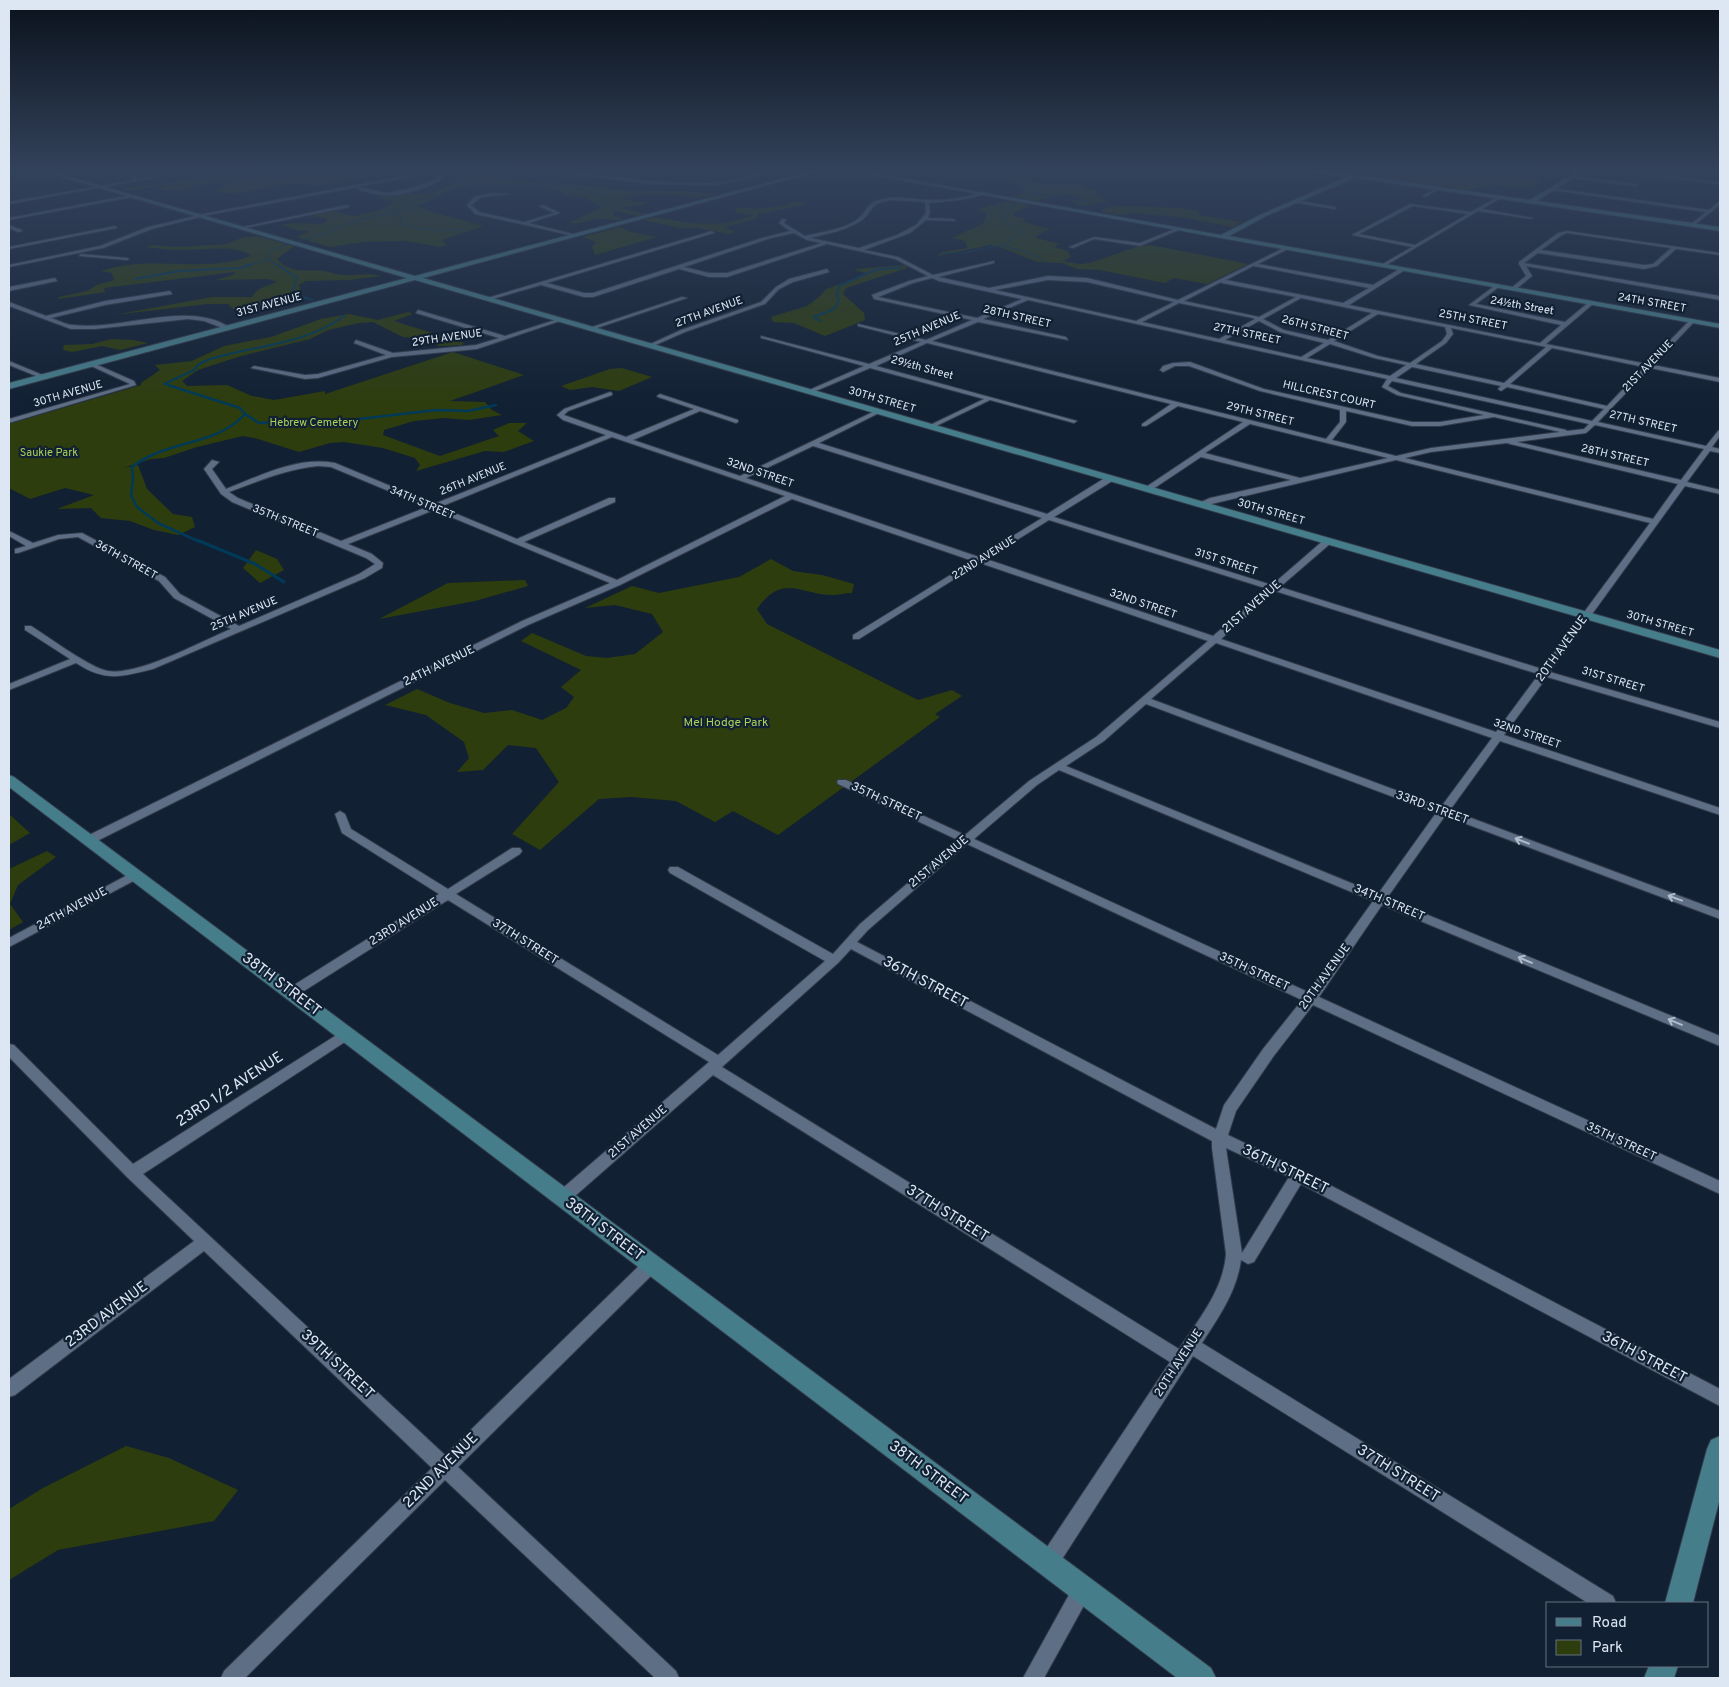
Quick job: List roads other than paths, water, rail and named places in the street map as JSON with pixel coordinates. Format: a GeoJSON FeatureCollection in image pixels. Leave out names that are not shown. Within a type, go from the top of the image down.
{"type":"FeatureCollection","features":[{"type":"Feature","properties":{"kind":"street"},"geometry":{"type":"LineString","coordinates":[[9,266],[94,248]]}},
{"type":"Feature","properties":{"kind":"street","name":"30TH STREET"},"geometry":{"type":"LineString","coordinates":[[309,248],[1720,654]]}},
{"type":"Feature","properties":{"kind":"street","name":"31ST AVENUE"},"geometry":{"type":"LineString","coordinates":[[9,386],[529,248]]}},
{"type":"Feature","properties":{"kind":"street"},"geometry":{"type":"LineString","coordinates":[[487,299],[659,248]]}},
{"type":"Feature","properties":{"kind":"street"},"geometry":{"type":"LineString","coordinates":[[541,283],[590,295],[648,278],[736,248]]}},
{"type":"Feature","properties":{"kind":"street"},"geometry":{"type":"LineString","coordinates":[[676,267],[720,275],[736,272],[813,248]]}},
{"type":"Feature","properties":{"kind":"street","name":"27TH STREET"},"geometry":{"type":"LineString","coordinates":[[849,248],[901,260],[933,278],[1222,340],[1714,450]]}},
{"type":"Feature","properties":{"kind":"street"},"geometry":{"type":"LineString","coordinates":[[859,250],[865,248]]}},
{"type":"Feature","properties":{"kind":"street"},"geometry":{"type":"LineString","coordinates":[[1138,322],[1286,248]]}},
{"type":"Feature","properties":{"kind":"street","name":"24TH STREET"},"geometry":{"type":"LineString","coordinates":[[1286,248],[1720,326]]}},
{"type":"Feature","properties":{"kind":"street"},"geometry":{"type":"LineString","coordinates":[[1383,266],[1412,248]]}},
{"type":"Feature","properties":{"kind":"street"},"geometry":{"type":"LineString","coordinates":[[1521,264],[1539,248]]}},
{"type":"Feature","properties":{"kind":"street"},"geometry":{"type":"LineString","coordinates":[[1536,250],[1644,267],[1654,265],[1674,248]]}},
{"type":"Feature","properties":{"kind":"street"},"geometry":{"type":"LineString","coordinates":[[1680,248],[1720,254]]}},
{"type":"Feature","properties":{"kind":"street"},"geometry":{"type":"LineString","coordinates":[[68,254],[127,259]]}},
{"type":"Feature","properties":{"kind":"street"},"geometry":{"type":"LineString","coordinates":[[933,278],[992,262]]}},
{"type":"Feature","properties":{"kind":"street"},"geometry":{"type":"LineString","coordinates":[[1513,289],[1529,276],[1521,264]]}},
{"type":"Feature","properties":{"kind":"street"},"geometry":{"type":"LineString","coordinates":[[1521,264],[1720,298]]}},
{"type":"Feature","properties":{"kind":"street"},"geometry":{"type":"LineString","coordinates":[[1254,265],[1374,287]]}},
{"type":"Feature","properties":{"kind":"street"},"geometry":{"type":"LineString","coordinates":[[1344,305],[1403,269]]}},
{"type":"Feature","properties":{"kind":"street","name":"27TH AVENUE"},"geometry":{"type":"LineString","coordinates":[[649,346],[682,331],[766,301],[783,284],[827,271]]}},
{"type":"Feature","properties":{"kind":"street","name":"28TH STREET"},"geometry":{"type":"LineString","coordinates":[[933,278],[903,285],[874,296],[876,298],[1066,339]]}},
{"type":"Feature","properties":{"kind":"street","name":"26TH STREET"},"geometry":{"type":"LineString","coordinates":[[986,290],[1042,279],[1073,278],[1093,281],[1259,320],[1282,332],[1330,342],[1376,357],[1609,408]]}},
{"type":"Feature","properties":{"kind":"street"},"geometry":{"type":"LineString","coordinates":[[9,289],[55,280]]}},
{"type":"Feature","properties":{"kind":"street","name":"25TH STREET"},"geometry":{"type":"LineString","coordinates":[[1222,281],[1720,380]]}},
{"type":"Feature","properties":{"kind":"street","name":"24½th Street"},"geometry":{"type":"LineString","coordinates":[[1497,286],[1472,304],[1474,307],[1566,324]]}},
{"type":"Feature","properties":{"kind":"street"},"geometry":{"type":"LineString","coordinates":[[44,318],[105,303],[170,293]]}},
{"type":"Feature","properties":{"kind":"street"},"geometry":{"type":"LineString","coordinates":[[1222,340],[1300,297]]}},
{"type":"Feature","properties":{"kind":"street"},"geometry":{"type":"LineString","coordinates":[[590,329],[684,298]]}},
{"type":"Feature","properties":{"kind":"street","name":"25TH AVENUE"},"geometry":{"type":"LineString","coordinates":[[809,392],[1026,299]]}},
{"type":"Feature","properties":{"kind":"street"},"geometry":{"type":"LineString","coordinates":[[1542,344],[1591,303]]}},
{"type":"Feature","properties":{"kind":"street"},"geometry":{"type":"LineString","coordinates":[[9,304],[67,326],[86,328],[179,318],[196,318],[228,328]]}},
{"type":"Feature","properties":{"kind":"street"},"geometry":{"type":"LineString","coordinates":[[418,312],[504,338]]}},
{"type":"Feature","properties":{"kind":"street"},"geometry":{"type":"LineString","coordinates":[[1303,358],[1377,312]]}},
{"type":"Feature","properties":{"kind":"street","name":"29TH AVENUE"},"geometry":{"type":"LineString","coordinates":[[254,368],[305,376],[318,376],[392,355],[477,346],[560,320]]}},
{"type":"Feature","properties":{"kind":"street","name":"21ST AVENUE"},"geometry":{"type":"LineString","coordinates":[[1202,505],[1213,500],[1441,448],[1586,431],[1692,321]]}},
{"type":"Feature","properties":{"kind":"street","name":"29TH STREET"},"geometry":{"type":"LineString","coordinates":[[860,325],[1655,522]]}},
{"type":"Feature","properties":{"kind":"street"},"geometry":{"type":"LineString","coordinates":[[1392,378],[1444,342],[1450,334],[1448,326]]}},
{"type":"Feature","properties":{"kind":"street","name":"29½th Street"},"geometry":{"type":"LineString","coordinates":[[763,337],[1074,421]]}},
{"type":"Feature","properties":{"kind":"street"},"geometry":{"type":"LineString","coordinates":[[356,342],[392,355]]}},
{"type":"Feature","properties":{"kind":"street"},"geometry":{"type":"LineString","coordinates":[[1488,399],[1550,346]]}},
{"type":"Feature","properties":{"kind":"street"},"geometry":{"type":"LineString","coordinates":[[9,362],[43,377]]}},
{"type":"Feature","properties":{"kind":"street","name":"30TH AVENUE"},"geometry":{"type":"LineString","coordinates":[[9,421],[133,385],[132,382],[91,364]]}},
{"type":"Feature","properties":{"kind":"street","name":"HILLCREST COURT"},"geometry":{"type":"LineString","coordinates":[[1163,370],[1165,367],[1175,364],[1190,364],[1253,388],[1423,425],[1478,420],[1496,415]]}},
{"type":"Feature","properties":{"kind":"street","name":"28TH STREET"},"geometry":{"type":"LineString","coordinates":[[1392,378],[1386,383],[1386,388],[1399,394],[1496,415],[1570,434]]}},
{"type":"Feature","properties":{"kind":"street","name":"32ND STREET"},"geometry":{"type":"LineString","coordinates":[[610,394],[566,410],[560,415],[565,419],[626,440],[1720,812]]}},
{"type":"Feature","properties":{"kind":"street"},"geometry":{"type":"LineString","coordinates":[[660,396],[736,420]]}},
{"type":"Feature","properties":{"kind":"street"},"geometry":{"type":"LineString","coordinates":[[930,427],[990,398]]}},
{"type":"Feature","properties":{"kind":"street"},"geometry":{"type":"LineString","coordinates":[[1144,425],[1176,404]]}},
{"type":"Feature","properties":{"kind":"street"},"geometry":{"type":"LineString","coordinates":[[626,440],[700,409]]}},
{"type":"Feature","properties":{"kind":"street"},"geometry":{"type":"LineString","coordinates":[[1328,441],[1343,422],[1343,409]]}},
{"type":"Feature","properties":{"kind":"street"},"geometry":{"type":"LineString","coordinates":[[739,478],[877,412]]}},
{"type":"Feature","properties":{"kind":"street"},"geometry":{"type":"LineString","coordinates":[[1147,489],[1248,422]]}},
{"type":"Feature","properties":{"kind":"street","name":"20TH AVENUE"},"geometry":{"type":"LineString","coordinates":[[1048,1563],[1219,1302],[1228,1284],[1234,1265],[1233,1236],[1220,1164],[1220,1138],[1230,1109],[1268,1053],[1311,998],[1682,483],[1714,450],[1720,432]]}},
{"type":"Feature","properties":{"kind":"street","name":"26TH AVENUE"},"geometry":{"type":"LineString","coordinates":[[342,544],[612,435]]}},
{"type":"Feature","properties":{"kind":"street","name":"28TH STREET"},"geometry":{"type":"LineString","coordinates":[[1506,440],[1720,492]]}},
{"type":"Feature","properties":{"kind":"street","name":"31ST STREET"},"geometry":{"type":"LineString","coordinates":[[812,443],[1720,725]]}},
{"type":"Feature","properties":{"kind":"street"},"geometry":{"type":"LineString","coordinates":[[1199,454],[1301,480]]}},
{"type":"Feature","properties":{"kind":"street","name":"35TH STREET"},"geometry":{"type":"LineString","coordinates":[[215,462],[208,469],[224,492],[244,504],[376,560],[379,566]]}},
{"type":"Feature","properties":{"kind":"street","name":"34TH STREET"},"geometry":{"type":"LineString","coordinates":[[224,492],[297,466],[326,464],[338,467],[617,583]]}},
{"type":"Feature","properties":{"kind":"street","name":"22ND AVENUE"},"geometry":{"type":"LineString","coordinates":[[856,637],[1111,478]]}},
{"type":"Feature","properties":{"kind":"street","name":"24TH AVENUE"},"geometry":{"type":"LineString","coordinates":[[89,840],[525,623],[617,583],[791,496]]}},
{"type":"Feature","properties":{"kind":"street"},"geometry":{"type":"LineString","coordinates":[[517,542],[612,500]]}},
{"type":"Feature","properties":{"kind":"street"},"geometry":{"type":"LineString","coordinates":[[9,533],[32,546]]}},
{"type":"Feature","properties":{"kind":"street","name":"36TH STREET"},"geometry":{"type":"LineString","coordinates":[[18,551],[67,535],[84,537],[162,579],[177,596],[238,629]]}},
{"type":"Feature","properties":{"kind":"street","name":"21ST AVENUE"},"geometry":{"type":"LineString","coordinates":[[562,1198],[834,960],[890,904],[1033,783],[1100,739],[1328,541]]}},
{"type":"Feature","properties":{"kind":"street","name":"25TH AVENUE"},"geometry":{"type":"LineString","coordinates":[[78,659],[101,673],[131,673],[150,667],[362,576],[379,566]]}},
{"type":"Feature","properties":{"kind":"street"},"geometry":{"type":"LineString","coordinates":[[28,628],[78,659]]}},
{"type":"Feature","properties":{"kind":"street"},"geometry":{"type":"LineString","coordinates":[[9,687],[78,659]]}},
{"type":"Feature","properties":{"kind":"street","name":"33RD STREET"},"geometry":{"type":"LineString","coordinates":[[1144,700],[1720,915]]}},
{"type":"Feature","properties":{"kind":"street","name":"34TH STREET"},"geometry":{"type":"LineString","coordinates":[[1058,766],[1720,1041]]}},
{"type":"Feature","properties":{"kind":"street","name":"38TH STREET"},"geometry":{"type":"LineString","coordinates":[[9,780],[1201,1678]]}},
{"type":"Feature","properties":{"kind":"street","name":"35TH STREET"},"geometry":{"type":"LineString","coordinates":[[842,782],[1720,1188]]}},
{"type":"Feature","properties":{"kind":"street","name":"37TH STREET"},"geometry":{"type":"LineString","coordinates":[[340,814],[346,831],[716,1065],[1186,1353],[1604,1602]]}},
{"type":"Feature","properties":{"kind":"street","name":"23RD AVENUE"},"geometry":{"type":"LineString","coordinates":[[291,992],[449,895],[516,851]]}},
{"type":"Feature","properties":{"kind":"street"},"geometry":{"type":"LineString","coordinates":[[674,870],[834,960]]}},
{"type":"Feature","properties":{"kind":"street","name":"24TH AVENUE"},"geometry":{"type":"LineString","coordinates":[[9,943],[136,875]]}},
{"type":"Feature","properties":{"kind":"street","name":"36TH STREET"},"geometry":{"type":"LineString","coordinates":[[849,943],[1220,1138],[1298,1174],[1720,1398]]}},
{"type":"Feature","properties":{"kind":"street","name":"23RD 1/2 AVENUE"},"geometry":{"type":"LineString","coordinates":[[132,1173],[346,1034]]}},
{"type":"Feature","properties":{"kind":"street","name":"39TH STREET"},"geometry":{"type":"LineString","coordinates":[[9,1049],[132,1173],[669,1678]]}},
{"type":"Feature","properties":{"kind":"street"},"geometry":{"type":"LineString","coordinates":[[1248,1257],[1298,1174]]}},
{"type":"Feature","properties":{"kind":"street","name":"23RD AVENUE"},"geometry":{"type":"LineString","coordinates":[[9,1389],[206,1242]]}},
{"type":"Feature","properties":{"kind":"street","name":"22ND AVENUE"},"geometry":{"type":"LineString","coordinates":[[231,1678],[651,1265]]}},
{"type":"Feature","properties":{"kind":"street"},"geometry":{"type":"LineString","coordinates":[[1678,1602],[1720,1449]]}},
{"type":"Feature","properties":{"kind":"street"},"geometry":{"type":"LineString","coordinates":[[1033,1678],[1083,1589]]}},
{"type":"Feature","properties":{"kind":"waterway"},"geometry":{"type":"LineString","coordinates":[[278,266],[271,262],[268,253],[279,248]]}},
{"type":"Feature","properties":{"kind":"waterway"},"geometry":{"type":"LineString","coordinates":[[937,258],[944,253],[963,253],[988,248]]}},
{"type":"Feature","properties":{"kind":"waterway"},"geometry":{"type":"LineString","coordinates":[[1010,248],[1032,254],[1049,264]]}},
{"type":"Feature","properties":{"kind":"waterway"},"geometry":{"type":"LineString","coordinates":[[247,266],[269,259]]}},
{"type":"Feature","properties":{"kind":"waterway"},"geometry":{"type":"LineString","coordinates":[[135,279],[179,271],[240,268],[252,264]]}},
{"type":"Feature","properties":{"kind":"waterway"},"geometry":{"type":"LineString","coordinates":[[276,264],[297,278],[293,290],[295,295],[313,300]]}},
{"type":"Feature","properties":{"kind":"waterway"},"geometry":{"type":"LineString","coordinates":[[820,321],[814,317],[834,309],[839,300],[837,294],[839,286],[875,270],[901,267]]}},
{"type":"Feature","properties":{"kind":"waterway"},"geometry":{"type":"LineString","coordinates":[[175,387],[164,384],[194,370],[199,364],[210,359],[296,339],[329,326],[344,316]]}},
{"type":"Feature","properties":{"kind":"waterway"},"geometry":{"type":"LineString","coordinates":[[171,386],[240,408],[245,414]]}},
{"type":"Feature","properties":{"kind":"waterway"},"geometry":{"type":"LineString","coordinates":[[245,414],[259,423],[278,422],[288,426],[313,421],[342,421],[436,410],[468,411],[496,405]]}},
{"type":"Feature","properties":{"kind":"waterway"},"geometry":{"type":"LineString","coordinates":[[200,542],[158,523],[137,507],[131,495],[132,467],[145,458],[160,452],[220,432],[234,424],[245,414]]}},
{"type":"Feature","properties":{"kind":"waterway"},"geometry":{"type":"LineString","coordinates":[[197,540],[255,564],[284,582]]}},
{"type":"Feature","properties":{"kind":"park label","name":"Hebrew Cemetery"},"geometry":{"type":"Point","coordinates":[314,423]}},
{"type":"Feature","properties":{"kind":"park label","name":"Saukie Park"},"geometry":{"type":"Point","coordinates":[49,453]}},
{"type":"Feature","properties":{"kind":"park label","name":"Mel Hodge Park"},"geometry":{"type":"Point","coordinates":[726,723]}}]}
